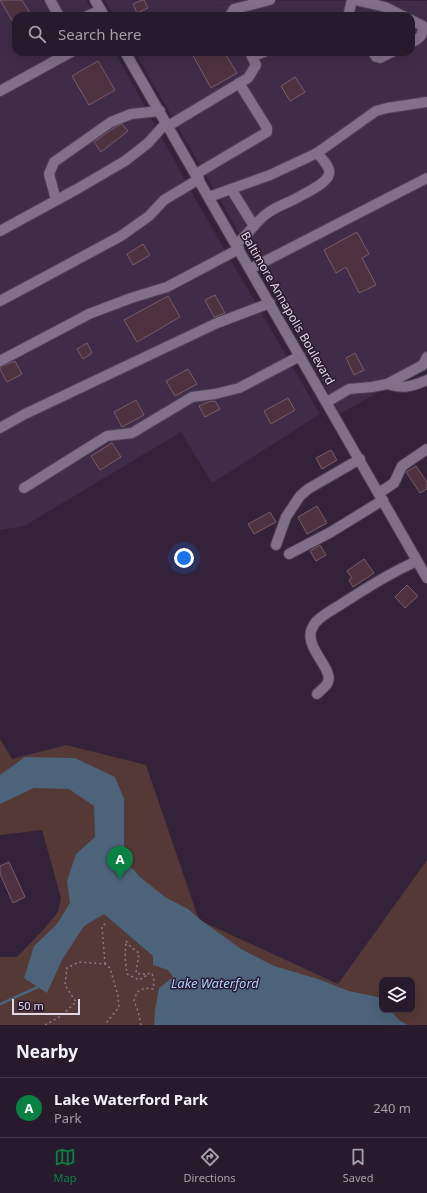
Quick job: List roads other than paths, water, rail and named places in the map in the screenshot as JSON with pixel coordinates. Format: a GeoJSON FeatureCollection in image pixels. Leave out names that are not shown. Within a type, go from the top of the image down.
{"type":"FeatureCollection","features":[{"type":"Feature","properties":{"kind":"street"},"geometry":{"type":"LineString","coordinates":[[50,0],[57,12]]}},
{"type":"Feature","properties":{"kind":"street"},"geometry":{"type":"LineString","coordinates":[[95,0],[102,12]]}},
{"type":"Feature","properties":{"kind":"street"},"geometry":{"type":"LineString","coordinates":[[232,12],[234,9],[270,0]]}},
{"type":"Feature","properties":{"kind":"street"},"geometry":{"type":"LineString","coordinates":[[349,12],[352,0]]}},
{"type":"Feature","properties":{"kind":"street"},"geometry":{"type":"LineString","coordinates":[[356,0],[385,7],[395,12]]}},
{"type":"Feature","properties":{"kind":"street"},"geometry":{"type":"LineString","coordinates":[[415,22],[423,26],[423,33],[415,41]]}},
{"type":"Feature","properties":{"kind":"street"},"geometry":{"type":"LineString","coordinates":[[0,91],[64,56]]}},
{"type":"Feature","properties":{"kind":"street","name":"Baltimore Annapolis Boulevard"},"geometry":{"type":"LineString","coordinates":[[127,56],[238,246],[427,578]]}},
{"type":"Feature","properties":{"kind":"street"},"geometry":{"type":"LineString","coordinates":[[0,231],[125,161],[148,143],[167,124],[248,78],[256,65],[252,56]]}},
{"type":"Feature","properties":{"kind":"street"},"geometry":{"type":"LineString","coordinates":[[0,301],[121,236],[149,216],[164,200],[197,176],[267,132],[267,128],[240,83]]}},
{"type":"Feature","properties":{"kind":"street"},"geometry":{"type":"LineString","coordinates":[[209,197],[270,175],[317,153],[376,111],[427,102]]}},
{"type":"Feature","properties":{"kind":"street"},"geometry":{"type":"LineString","coordinates":[[56,200],[49,174],[54,162],[111,122],[131,114],[160,111]]}},
{"type":"Feature","properties":{"kind":"street"},"geometry":{"type":"LineString","coordinates":[[0,361],[89,314],[130,298],[167,287],[238,246],[266,214],[304,194],[327,178],[329,169],[317,153]]}},
{"type":"Feature","properties":{"kind":"street"},"geometry":{"type":"LineString","coordinates":[[250,269],[427,178]]}},
{"type":"Feature","properties":{"kind":"street"},"geometry":{"type":"LineString","coordinates":[[232,189],[254,226]]}},
{"type":"Feature","properties":{"kind":"street"},"geometry":{"type":"LineString","coordinates":[[0,428],[25,414],[217,323],[270,303]]}},
{"type":"Feature","properties":{"kind":"street"},"geometry":{"type":"LineString","coordinates":[[24,488],[106,436],[132,433],[192,397],[215,394],[239,388],[300,356]]}},
{"type":"Feature","properties":{"kind":"street"},"geometry":{"type":"LineString","coordinates":[[327,402],[349,389],[387,384],[423,365],[427,357]]}},
{"type":"Feature","properties":{"kind":"street"},"geometry":{"type":"LineString","coordinates":[[387,384],[399,388],[427,380]]}},
{"type":"Feature","properties":{"kind":"street"},"geometry":{"type":"LineString","coordinates":[[290,554],[331,532],[381,497],[394,483],[402,466],[427,449]]}},
{"type":"Feature","properties":{"kind":"street"},"geometry":{"type":"LineString","coordinates":[[276,545],[286,517],[300,496],[308,489],[360,459]]}},
{"type":"Feature","properties":{"kind":"street"},"geometry":{"type":"LineString","coordinates":[[316,694],[327,684],[330,678],[312,645],[310,638],[311,629],[315,623],[352,598],[402,568],[417,561]]}},
{"type":"Feature","properties":{"kind":"water","name":"Lake Waterford"},"geometry":{"type":"Polygon","coordinates":[[[25,757],[75,758],[115,777],[124,799],[124,859],[140,877],[165,897],[188,909],[241,949],[274,966],[318,979],[349,991],[378,997],[379,1013],[393,1013],[400,1021],[408,1025],[154,1025],[159,988],[173,977],[168,970],[153,965],[153,956],[104,914],[84,926],[62,960],[47,993],[24,978],[34,946],[57,924],[70,903],[67,881],[76,854],[95,837],[94,806],[69,789],[34,788],[0,804],[0,775],[25,757]]]}},
{"type":"Feature","properties":{"kind":"waterway"},"geometry":{"type":"LineString","coordinates":[[0,1004],[38,987]]}},
{"type":"Feature","properties":{"kind":"place","name":"Lake Waterford Park"},"geometry":{"type":"Point","coordinates":[120,879]}}]}
